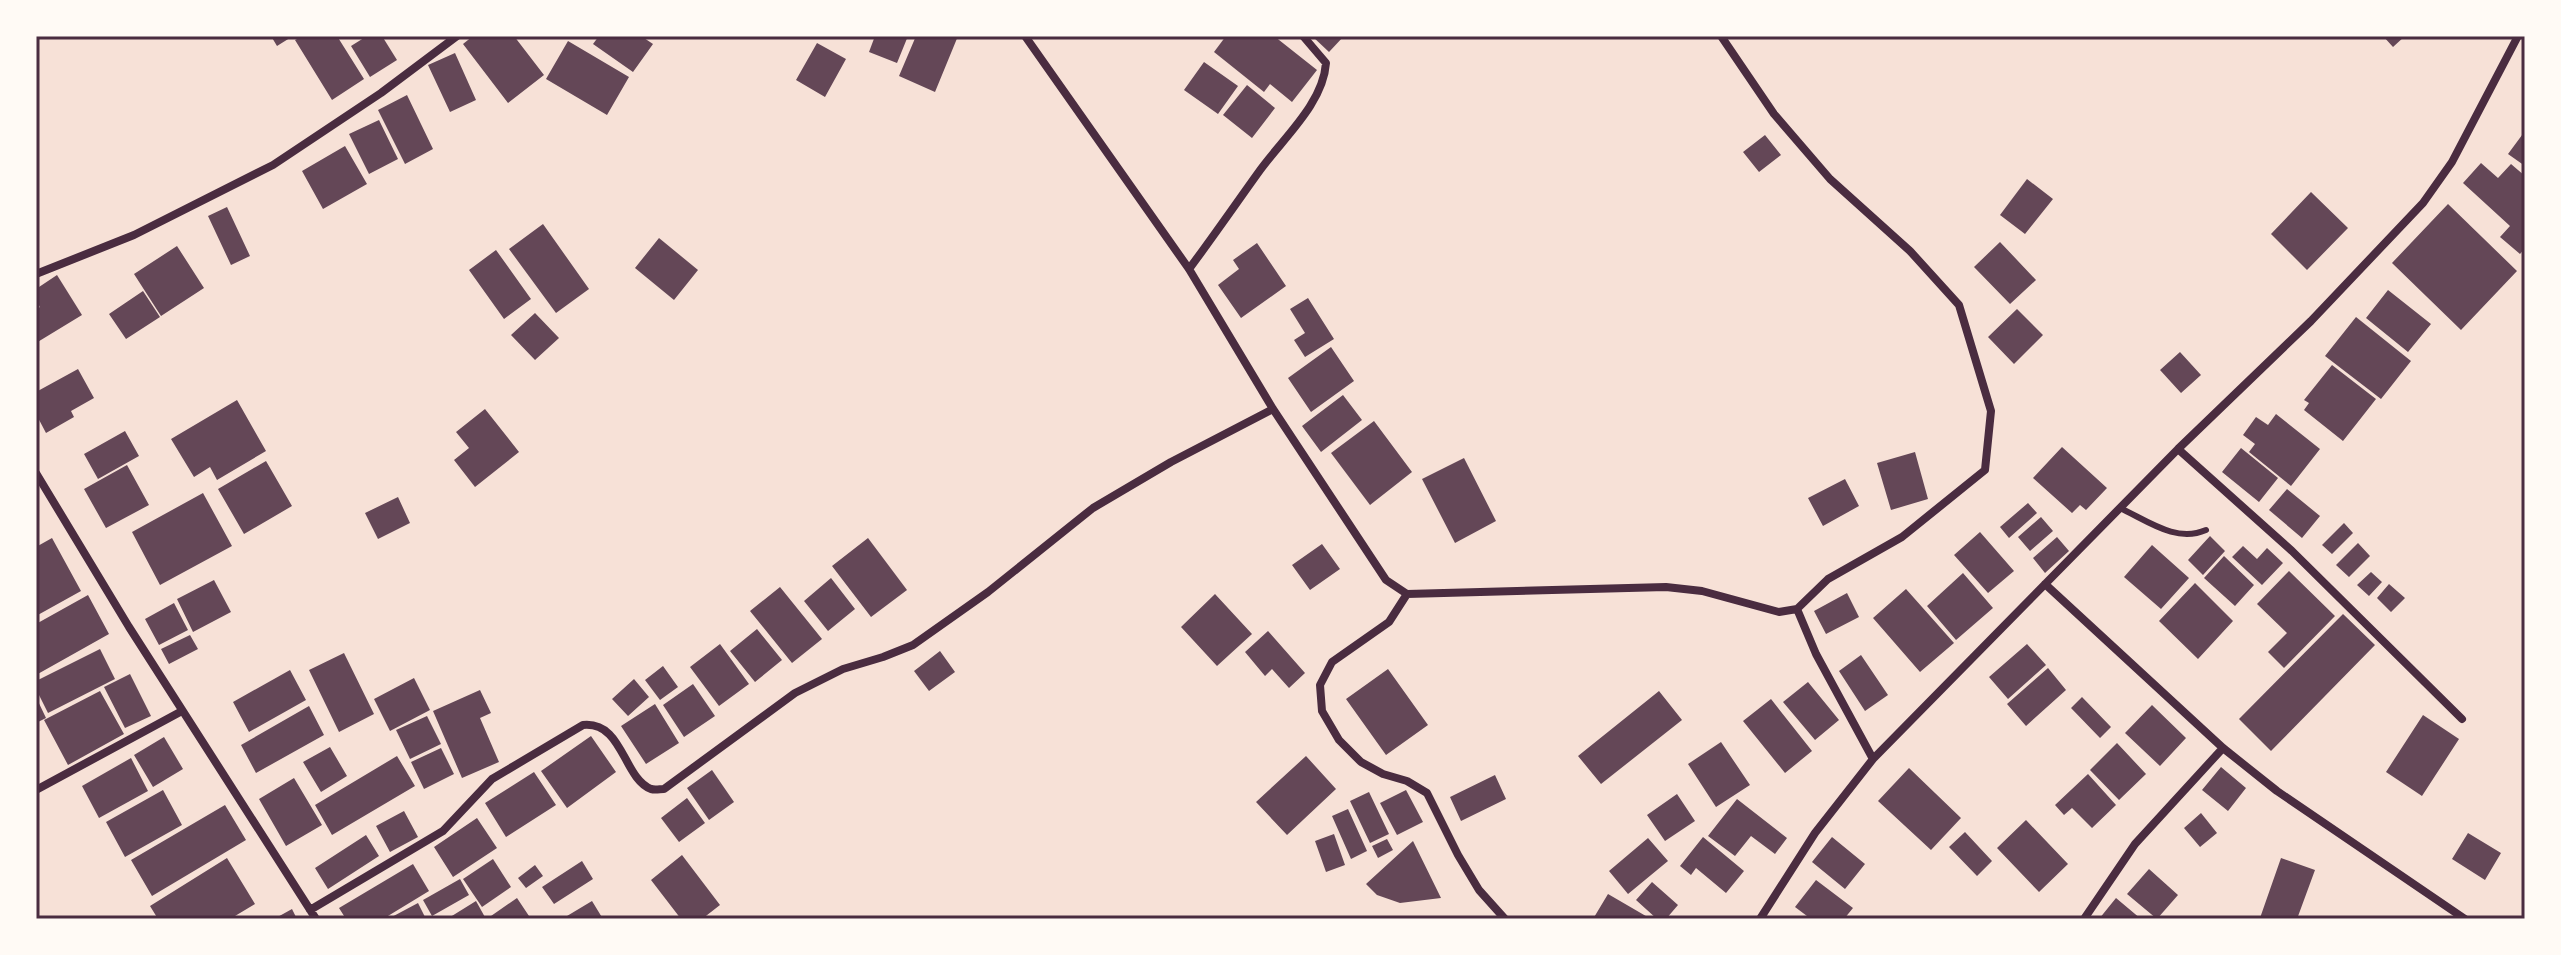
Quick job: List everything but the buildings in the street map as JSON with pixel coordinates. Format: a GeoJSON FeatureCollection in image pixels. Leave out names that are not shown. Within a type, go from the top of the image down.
{"type":"FeatureCollection","features":[{"type":"Feature","properties":{"kind":"street"},"geometry":{"type":"LineString","coordinates":[[36,274],[134,235],[273,165],[381,93],[457,36]]}},
{"type":"Feature","properties":{"kind":"street"},"geometry":{"type":"LineString","coordinates":[[1025,36],[1189,269],[1273,409],[1386,580],[1407,594],[1666,587],[1702,591],[1779,612],[1797,609],[1828,579],[1902,537],[1985,470],[1991,411],[1959,305],[1910,251],[1830,179],[1774,114],[1721,36]]}},
{"type":"Feature","properties":{"kind":"street"},"geometry":{"type":"LineString","coordinates":[[1189,269],[1306,111],[1325,79],[1326,63],[1303,36]]}},
{"type":"Feature","properties":{"kind":"street"},"geometry":{"type":"LineString","coordinates":[[1760,919],[1815,833],[1873,759],[2178,449],[2311,321],[2423,203],[2452,162],[2518,36]]}},
{"type":"Feature","properties":{"kind":"street"},"geometry":{"type":"LineString","coordinates":[[310,910],[443,831],[492,779],[583,725],[605,730],[642,781],[651,789],[664,789],[795,693],[843,669],[913,645],[988,592],[1093,508],[1171,462],[1273,409]]}},
{"type":"Feature","properties":{"kind":"street"},"geometry":{"type":"LineString","coordinates":[[2178,449],[2292,551],[2462,719]]}},
{"type":"Feature","properties":{"kind":"street"},"geometry":{"type":"LineString","coordinates":[[36,473],[182,711],[316,919]]}},
{"type":"Feature","properties":{"kind":"street"},"geometry":{"type":"LineString","coordinates":[[2045,584],[2223,748],[2277,791],[2465,919]]}},
{"type":"Feature","properties":{"kind":"street"},"geometry":{"type":"LineString","coordinates":[[1407,594],[1389,622],[1332,662],[1320,685],[1322,711],[1339,740],[1361,762],[1427,793],[1479,890],[1505,919]]}},
{"type":"Feature","properties":{"kind":"street"},"geometry":{"type":"LineString","coordinates":[[1797,609],[1816,654],[1873,759]]}},
{"type":"Feature","properties":{"kind":"street"},"geometry":{"type":"LineString","coordinates":[[36,790],[182,711]]}},
{"type":"Feature","properties":{"kind":"street"},"geometry":{"type":"LineString","coordinates":[[2084,919],[2135,844],[2223,748]]}},
{"type":"Feature","properties":{"kind":"lane"},"geometry":{"type":"LineString","coordinates":[[2120,508],[2178,535],[2193,536],[2206,530]]}}]}
